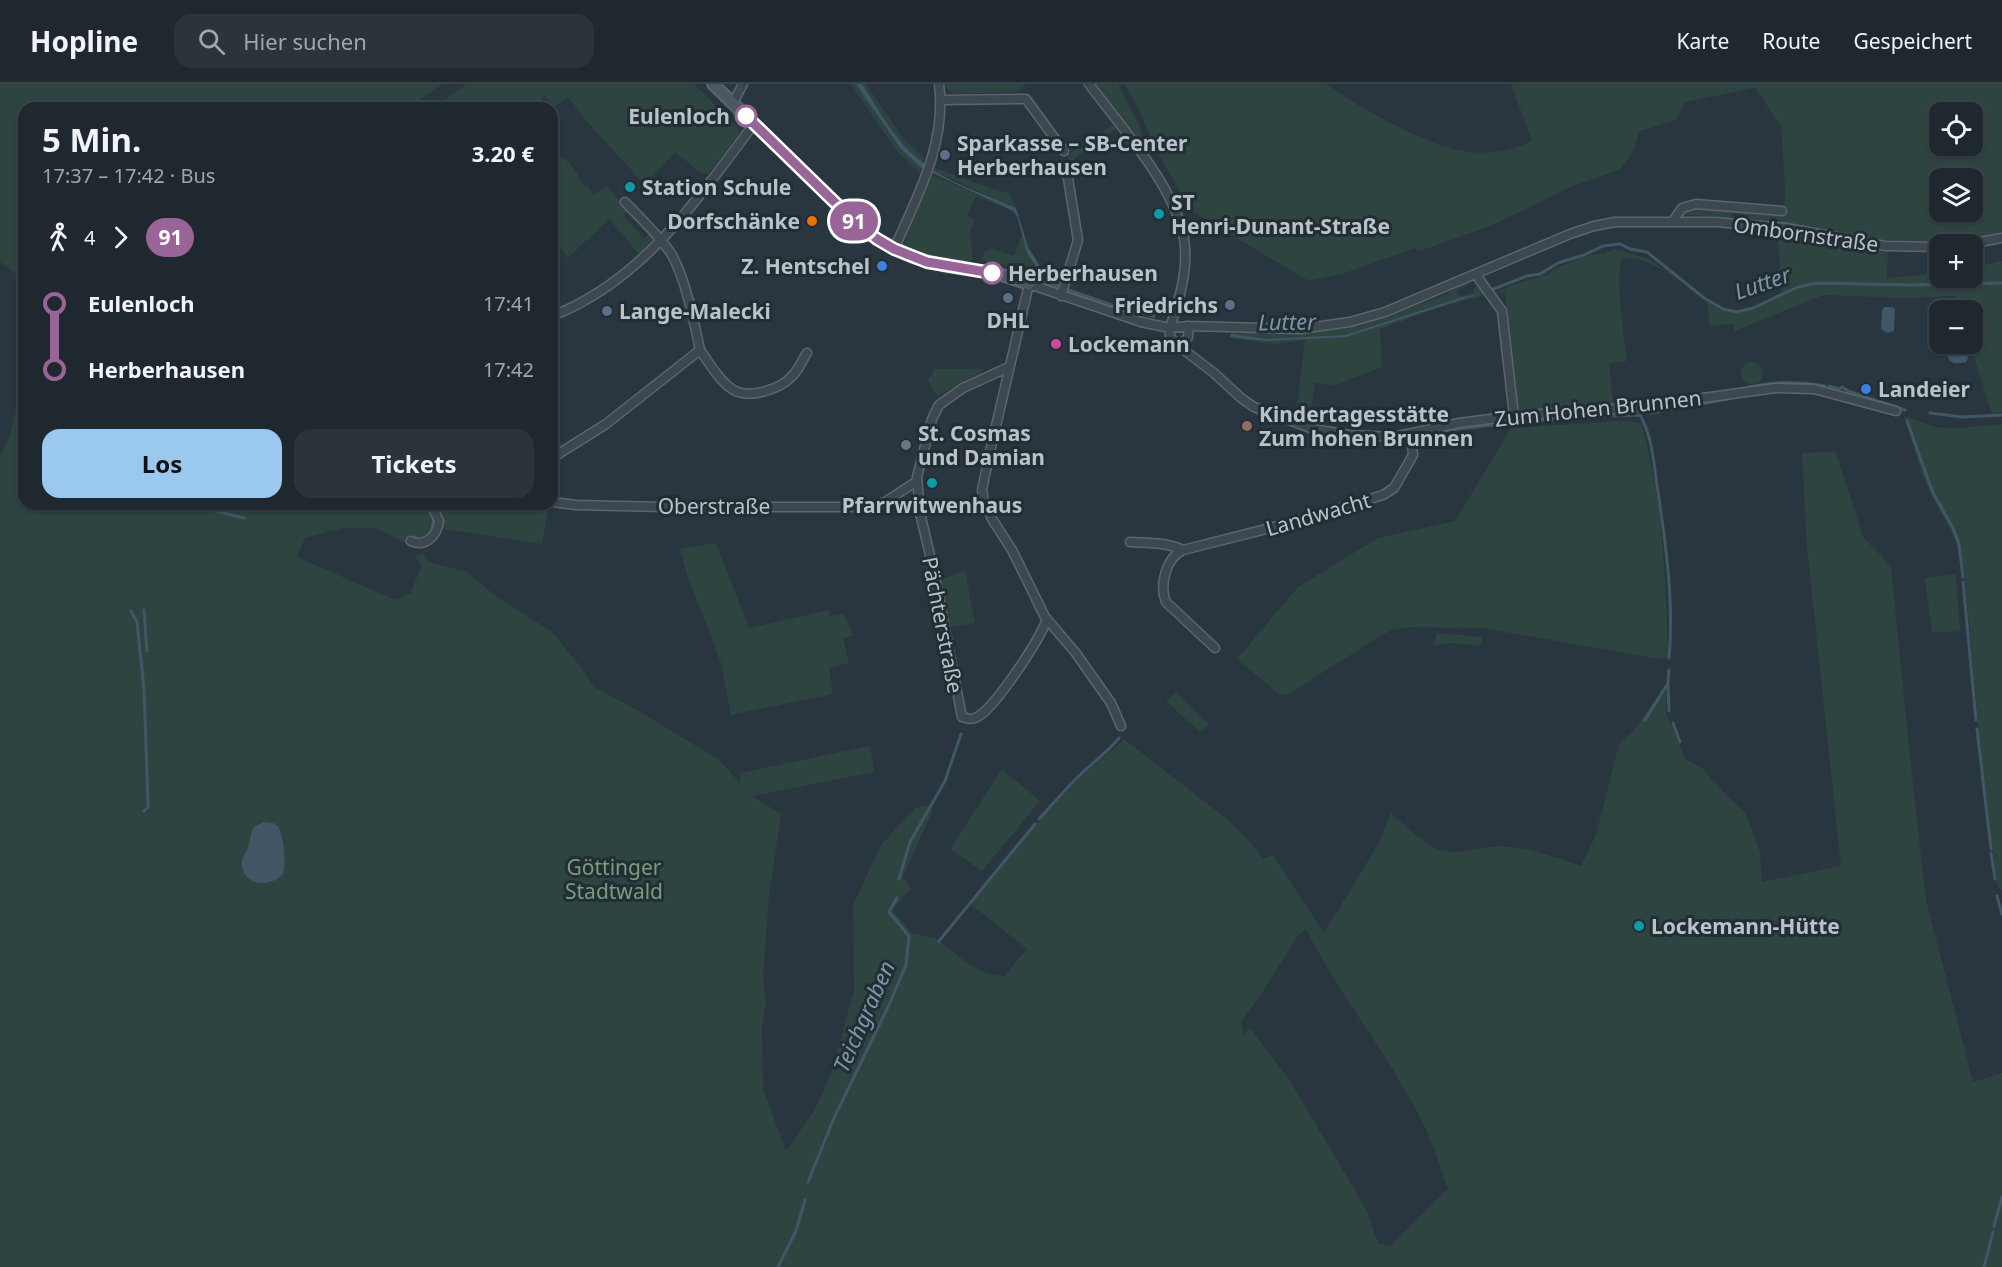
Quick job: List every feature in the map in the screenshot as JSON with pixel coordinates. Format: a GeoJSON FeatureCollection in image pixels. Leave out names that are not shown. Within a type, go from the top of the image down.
{"type":"FeatureCollection","features":[{"type":"Feature","properties":{"kind":"street"},"geometry":{"type":"LineString","coordinates":[[713,84],[864,230],[894,249],[927,262],[999,274],[1029,284],[988,456],[982,490],[983,498],[987,511],[1012,550],[1047,619],[1075,652],[1112,703],[1121,726]]}},
{"type":"Feature","properties":{"kind":"street"},"geometry":{"type":"LineString","coordinates":[[733,104],[743,84]]}},
{"type":"Feature","properties":{"kind":"street"},"geometry":{"type":"LineString","coordinates":[[894,249],[924,180],[937,141],[941,100],[939,84]]}},
{"type":"Feature","properties":{"kind":"street"},"geometry":{"type":"LineString","coordinates":[[1089,84],[1143,155],[1180,222],[1185,249],[1185,267],[1170,328]]}},
{"type":"Feature","properties":{"kind":"street"},"geometry":{"type":"LineString","coordinates":[[941,100],[1026,99],[1064,151]]}},
{"type":"Feature","properties":{"kind":"street"},"geometry":{"type":"LineString","coordinates":[[558,313],[603,290],[662,242],[754,124]]}},
{"type":"Feature","properties":{"kind":"street"},"geometry":{"type":"LineString","coordinates":[[1063,291],[1078,240],[1066,166]]}},
{"type":"Feature","properties":{"kind":"street"},"geometry":{"type":"LineString","coordinates":[[625,202],[662,242],[673,258],[700,350],[730,388],[748,394],[785,383],[795,373],[807,352]]}},
{"type":"Feature","properties":{"kind":"street"},"geometry":{"type":"LineString","coordinates":[[1673,221],[1682,208],[1696,204],[1782,211]]}},
{"type":"Feature","properties":{"kind":"street","name":"Ombornstraße"},"geometry":{"type":"LineString","coordinates":[[1029,284],[1063,291],[1141,322],[1170,328],[1189,326],[1300,330],[1338,324],[1385,312],[1594,226],[1628,221],[1716,222],[1786,228],[1885,246],[1929,247]]}},
{"type":"Feature","properties":{"kind":"street"},"geometry":{"type":"LineString","coordinates":[[1983,241],[2002,238]]}},
{"type":"Feature","properties":{"kind":"street"},"geometry":{"type":"LineString","coordinates":[[1476,275],[1503,311],[1514,416]]}},
{"type":"Feature","properties":{"kind":"street"},"geometry":{"type":"LineString","coordinates":[[1180,347],[1188,337],[1189,326]]}},
{"type":"Feature","properties":{"kind":"street","name":"Zum Hohen Brunnen"},"geometry":{"type":"LineString","coordinates":[[1170,328],[1170,337],[1180,347],[1214,373],[1240,398],[1254,407],[1313,429],[1350,435],[1394,437],[1447,424],[1514,416],[1639,407],[1796,387],[1844,396],[1896,411]]}},
{"type":"Feature","properties":{"kind":"street"},"geometry":{"type":"LineString","coordinates":[[558,451],[606,424],[700,350]]}},
{"type":"Feature","properties":{"kind":"street"},"geometry":{"type":"LineString","coordinates":[[917,481],[932,420],[939,405],[954,393],[1009,367]]}},
{"type":"Feature","properties":{"kind":"street","name":"Landwacht"},"geometry":{"type":"LineString","coordinates":[[1130,542],[1174,545],[1183,550],[1290,523],[1383,495],[1394,488],[1413,455],[1411,434]]}},
{"type":"Feature","properties":{"kind":"street","name":"Pächterstraße"},"geometry":{"type":"LineString","coordinates":[[917,481],[921,519],[946,634],[960,714],[968,719],[982,714],[1034,647],[1047,619]]}},
{"type":"Feature","properties":{"kind":"street","name":"Oberstraße"},"geometry":{"type":"LineString","coordinates":[[558,503],[663,507],[877,505],[917,481]]}},
{"type":"Feature","properties":{"kind":"street"},"geometry":{"type":"LineString","coordinates":[[411,541],[418,544],[424,543],[434,534],[438,520],[434,510]]}},
{"type":"Feature","properties":{"kind":"street"},"geometry":{"type":"LineString","coordinates":[[1183,550],[1175,554],[1170,563],[1162,585],[1162,593],[1166,602],[1215,648]]}},
{"type":"Feature","properties":{"kind":"green space"},"geometry":{"type":"Polygon","coordinates":[[[0,84],[443,84],[416,102],[18,102],[18,276],[0,262],[0,84]]]}},
{"type":"Feature","properties":{"kind":"green space"},"geometry":{"type":"Polygon","coordinates":[[[467,84],[694,84],[737,127],[739,134],[708,174],[701,173],[675,152],[644,184],[589,124],[568,97],[558,104],[558,102],[550,102],[545,96],[538,102],[442,102],[467,84]]]}},
{"type":"Feature","properties":{"kind":"green space"},"geometry":{"type":"Polygon","coordinates":[[[851,84],[866,84],[903,138],[924,158],[920,173],[895,149],[851,84]]]}},
{"type":"Feature","properties":{"kind":"green space"},"geometry":{"type":"Polygon","coordinates":[[[946,84],[1025,85],[1016,92],[954,94],[947,89],[946,84]]]}},
{"type":"Feature","properties":{"kind":"green space"},"geometry":{"type":"Polygon","coordinates":[[[1095,84],[1118,84],[1139,124],[1148,152],[1146,153],[1095,84]]]}},
{"type":"Feature","properties":{"kind":"green space"},"geometry":{"type":"Polygon","coordinates":[[[1124,84],[1327,84],[1371,113],[1416,135],[1448,148],[1480,153],[1514,148],[1532,141],[1511,84],[2002,84],[2002,233],[1983,237],[1983,234],[1929,234],[1929,242],[1883,241],[1802,225],[1748,221],[1737,217],[1737,213],[1733,213],[1731,217],[1681,215],[1689,208],[1784,209],[1781,126],[1755,88],[1685,102],[1676,120],[1640,131],[1630,157],[1620,169],[1571,187],[1490,226],[1417,252],[1415,248],[1342,274],[1309,281],[1191,211],[1156,149],[1136,103],[1124,84]]]}},
{"type":"Feature","properties":{"kind":"green space"},"geometry":{"type":"Polygon","coordinates":[[[1112,125],[1116,129],[1075,158],[1070,165],[1067,155],[1079,146],[1081,148],[1112,125]]]}},
{"type":"Feature","properties":{"kind":"green space"},"geometry":{"type":"Polygon","coordinates":[[[558,154],[563,160],[565,158],[579,175],[577,177],[584,186],[587,185],[594,194],[607,186],[628,210],[623,216],[644,238],[650,233],[653,240],[639,254],[609,219],[568,258],[558,245],[558,154]]]}},
{"type":"Feature","properties":{"kind":"green space"},"geometry":{"type":"Polygon","coordinates":[[[935,168],[1009,193],[1016,208],[934,171],[935,168]]]}},
{"type":"Feature","properties":{"kind":"green space"},"geometry":{"type":"Polygon","coordinates":[[[933,175],[1013,211],[976,196],[967,216],[975,220],[970,232],[973,259],[967,264],[923,256],[908,250],[903,245],[933,175]]]}},
{"type":"Feature","properties":{"kind":"green space"},"geometry":{"type":"Polygon","coordinates":[[[1777,233],[1806,236],[1888,253],[1887,278],[1929,274],[1929,288],[1983,288],[1983,266],[2002,261],[2002,412],[1992,414],[1973,354],[1983,354],[1983,300],[1956,300],[1955,296],[1901,298],[1823,295],[1734,331],[1733,324],[1710,326],[1707,302],[1723,311],[1735,312],[1742,311],[1782,292],[1777,233]]]}},
{"type":"Feature","properties":{"kind":"green space"},"geometry":{"type":"Polygon","coordinates":[[[1022,234],[1027,253],[1038,275],[1025,269],[981,260],[984,252],[991,248],[1014,256],[1022,234]]]}},
{"type":"Feature","properties":{"kind":"green space"},"geometry":{"type":"Polygon","coordinates":[[[1615,249],[1649,259],[1682,283],[1646,261],[1622,259],[1619,279],[1627,361],[1609,363],[1613,405],[1517,410],[1505,293],[1495,293],[1512,285],[1547,275],[1556,268],[1590,255],[1603,254],[1615,249]]]}},
{"type":"Feature","properties":{"kind":"green space"},"geometry":{"type":"Polygon","coordinates":[[[1467,283],[1472,283],[1457,290],[1459,296],[1474,293],[1473,289],[1478,286],[1485,295],[1438,308],[1380,329],[1382,367],[1336,385],[1315,383],[1310,418],[1296,415],[1305,340],[1274,344],[1230,338],[1232,331],[1278,334],[1330,329],[1438,298],[1467,283]]]}},
{"type":"Feature","properties":{"kind":"green space"},"geometry":{"type":"Polygon","coordinates":[[[1752,362],[1760,365],[1763,373],[1760,381],[1752,384],[1744,381],[1741,373],[1744,365],[1752,362]]]}},
{"type":"Feature","properties":{"kind":"green space"},"geometry":{"type":"Polygon","coordinates":[[[933,369],[986,369],[939,395],[933,392],[928,379],[933,369]]]}},
{"type":"Feature","properties":{"kind":"green space","name":"Göttinger Stadtwald"},"geometry":{"type":"Polygon","coordinates":[[[18,398],[18,510],[433,510],[434,525],[415,548],[376,528],[342,528],[305,538],[297,557],[395,600],[411,593],[421,566],[415,555],[424,553],[428,562],[467,572],[497,597],[551,631],[594,687],[639,711],[719,760],[740,783],[740,773],[870,746],[874,772],[752,796],[781,814],[769,896],[763,975],[766,1003],[762,1026],[763,1089],[786,1151],[814,1111],[831,1074],[854,990],[853,905],[881,845],[915,808],[927,806],[933,810],[903,876],[911,888],[892,911],[913,934],[935,938],[967,963],[987,974],[1004,976],[1027,949],[969,903],[1059,799],[1078,779],[1124,739],[1227,819],[1263,859],[1273,855],[1324,933],[1380,841],[1391,813],[1423,840],[1444,851],[1513,847],[1581,866],[1596,835],[1619,744],[1634,730],[1667,683],[1666,713],[1685,759],[1703,769],[1745,812],[1760,852],[1762,882],[1841,866],[1807,547],[1802,453],[1836,452],[1863,537],[1891,566],[1926,900],[1973,1082],[2002,1073],[2002,1267],[0,1267],[0,457],[10,435],[18,398]],[[1306,929],[1297,937],[1241,1022],[1243,1035],[1250,1028],[1288,1078],[1366,1209],[1378,1243],[1390,1246],[1448,1189],[1428,1133],[1411,1100],[1334,979],[1306,929]]]}},
{"type":"Feature","properties":{"kind":"green space"},"geometry":{"type":"Polygon","coordinates":[[[1904,416],[1936,427],[1959,428],[2002,424],[2002,890],[1998,887],[1996,877],[1982,768],[1964,567],[1955,540],[1923,477],[1904,416]]]}},
{"type":"Feature","properties":{"kind":"green space"},"geometry":{"type":"Polygon","coordinates":[[[1621,421],[1641,423],[1654,481],[1662,539],[1668,657],[1659,659],[1482,628],[1414,627],[1394,629],[1284,695],[1279,694],[1237,659],[1298,587],[1378,538],[1455,521],[1511,428],[1621,421]]]}},
{"type":"Feature","properties":{"kind":"green space"},"geometry":{"type":"Polygon","coordinates":[[[440,510],[548,511],[542,544],[444,529],[440,510]]]}},
{"type":"Feature","properties":{"kind":"green space"},"geometry":{"type":"Polygon","coordinates":[[[716,543],[749,628],[829,610],[830,616],[844,614],[853,636],[843,638],[849,663],[829,668],[833,694],[731,715],[721,663],[688,577],[680,549],[716,543]]]}},
{"type":"Feature","properties":{"kind":"green space"},"geometry":{"type":"Polygon","coordinates":[[[965,570],[975,623],[950,627],[940,580],[965,570]]]}},
{"type":"Feature","properties":{"kind":"green space"},"geometry":{"type":"Polygon","coordinates":[[[1956,574],[1960,631],[1932,633],[1925,578],[1956,574]]]}},
{"type":"Feature","properties":{"kind":"green space"},"geometry":{"type":"Polygon","coordinates":[[[1437,633],[1483,637],[1480,646],[1453,643],[1434,645],[1437,633]]]}},
{"type":"Feature","properties":{"kind":"green space"},"geometry":{"type":"Polygon","coordinates":[[[1176,692],[1209,725],[1200,732],[1166,701],[1176,692]]]}},
{"type":"Feature","properties":{"kind":"green space"},"geometry":{"type":"Polygon","coordinates":[[[1002,769],[1040,801],[982,871],[950,849],[1002,769]]]}},
{"type":"Feature","properties":{"kind":"water"},"geometry":{"type":"Polygon","coordinates":[[[856,84],[862,84],[901,142],[928,166],[951,180],[1016,208],[1028,247],[1043,271],[1043,279],[1116,305],[1155,314],[1155,318],[1111,308],[1036,281],[1038,270],[1027,253],[1017,216],[1013,211],[920,167],[901,149],[856,84]]]}},
{"type":"Feature","properties":{"kind":"water"},"geometry":{"type":"Polygon","coordinates":[[[1479,294],[1346,337],[1266,341],[1230,337],[1231,334],[1266,339],[1346,335],[1463,297],[1479,294]]]}},
{"type":"Feature","properties":{"kind":"water"},"geometry":{"type":"Polygon","coordinates":[[[1884,307],[1895,309],[1894,331],[1887,333],[1881,329],[1884,307]]]}},
{"type":"Feature","properties":{"kind":"water"},"geometry":{"type":"Polygon","coordinates":[[[1947,354],[1967,354],[1966,362],[1956,363],[1950,360],[1947,354]]]}},
{"type":"Feature","properties":{"kind":"water"},"geometry":{"type":"Polygon","coordinates":[[[263,822],[278,826],[282,836],[284,869],[283,874],[277,879],[263,883],[250,880],[243,869],[242,860],[253,828],[263,822]]]}},
{"type":"Feature","properties":{"kind":"waterway"},"geometry":{"type":"LineString","coordinates":[[1781,223],[1822,231]]}},
{"type":"Feature","properties":{"kind":"waterway","name":"Lutter"},"geometry":{"type":"LineString","coordinates":[[1491,290],[1527,276],[1540,274],[1558,263],[1603,246],[1620,244],[1630,249],[1647,252],[1704,298],[1723,309],[1737,312],[1753,308],[1798,287],[1816,283],[1910,285],[2002,283]]}},
{"type":"Feature","properties":{"kind":"waterway"},"geometry":{"type":"LineString","coordinates":[[1749,387],[1787,382],[1825,386]]}},
{"type":"Feature","properties":{"kind":"waterway"},"geometry":{"type":"LineString","coordinates":[[1829,386],[1839,389],[1842,387],[1905,410]]}},
{"type":"Feature","properties":{"kind":"waterway"},"geometry":{"type":"LineString","coordinates":[[1651,413],[1728,399]]}},
{"type":"Feature","properties":{"kind":"waterway"},"geometry":{"type":"LineString","coordinates":[[1930,413],[1962,417],[2002,415]]}},
{"type":"Feature","properties":{"kind":"waterway"},"geometry":{"type":"LineString","coordinates":[[1442,431],[1541,420],[1640,415],[1648,433],[1652,452],[1666,554],[1671,616],[1669,658]]}},
{"type":"Feature","properties":{"kind":"waterway"},"geometry":{"type":"LineString","coordinates":[[1907,421],[1933,493],[1953,528],[1959,544],[1963,577]]}},
{"type":"Feature","properties":{"kind":"waterway"},"geometry":{"type":"LineString","coordinates":[[213,510],[244,518]]}},
{"type":"Feature","properties":{"kind":"waterway"},"geometry":{"type":"LineString","coordinates":[[432,530],[434,517]]}},
{"type":"Feature","properties":{"kind":"waterway"},"geometry":{"type":"LineString","coordinates":[[1963,582],[1976,720]]}},
{"type":"Feature","properties":{"kind":"waterway"},"geometry":{"type":"LineString","coordinates":[[144,610],[147,651]]}},
{"type":"Feature","properties":{"kind":"waterway"},"geometry":{"type":"LineString","coordinates":[[131,611],[137,622],[144,689],[148,803],[144,811]]}},
{"type":"Feature","properties":{"kind":"waterway"},"geometry":{"type":"LineString","coordinates":[[1645,720],[1668,683],[1669,670]]}},
{"type":"Feature","properties":{"kind":"waterway"},"geometry":{"type":"LineString","coordinates":[[1668,683],[1669,711]]}},
{"type":"Feature","properties":{"kind":"waterway"},"geometry":{"type":"LineString","coordinates":[[1673,723],[1680,742]]}},
{"type":"Feature","properties":{"kind":"waterway"},"geometry":{"type":"LineString","coordinates":[[1977,729],[1991,849]]}},
{"type":"Feature","properties":{"kind":"waterway","name":"Teichgraben"},"geometry":{"type":"LineString","coordinates":[[899,879],[910,842],[945,781],[961,734]]}},
{"type":"Feature","properties":{"kind":"waterway"},"geometry":{"type":"LineString","coordinates":[[1039,819],[1075,779],[1119,738]]}},
{"type":"Feature","properties":{"kind":"waterway"},"geometry":{"type":"LineString","coordinates":[[939,941],[1035,824]]}},
{"type":"Feature","properties":{"kind":"waterway"},"geometry":{"type":"LineString","coordinates":[[1991,853],[1995,879]]}},
{"type":"Feature","properties":{"kind":"waterway"},"geometry":{"type":"LineString","coordinates":[[1997,896],[2002,914]]}},
{"type":"Feature","properties":{"kind":"waterway","name":"Teichgraben"},"geometry":{"type":"LineString","coordinates":[[808,1182],[834,1118],[906,965],[909,936],[889,912],[897,898]]}},
{"type":"Feature","properties":{"kind":"waterway"},"geometry":{"type":"LineString","coordinates":[[1994,1226],[2002,1197]]}},
{"type":"Feature","properties":{"kind":"waterway","name":"Teichgraben"},"geometry":{"type":"LineString","coordinates":[[778,1267],[796,1231],[805,1200]]}},
{"type":"Feature","properties":{"kind":"waterway"},"geometry":{"type":"LineString","coordinates":[[1984,1267],[1993,1232]]}},
{"type":"Feature","properties":{"kind":"bus line","name":"91"},"geometry":{"type":"LineString","coordinates":[[746,116],[854,221],[877,239],[894,249],[927,262],[992,273]]}},
{"type":"Feature","properties":{"kind":"place","name":"Eulenloch"},"geometry":{"type":"Point","coordinates":[746,116]}},
{"type":"Feature","properties":{"kind":"place","name":"Sparkasse – SB-Center Herberhausen"},"geometry":{"type":"Point","coordinates":[945,155]}},
{"type":"Feature","properties":{"kind":"place","name":"Station Schule"},"geometry":{"type":"Point","coordinates":[630,187]}},
{"type":"Feature","properties":{"kind":"place","name":"ST Henri-Dunant-Straße"},"geometry":{"type":"Point","coordinates":[1159,214]}},
{"type":"Feature","properties":{"kind":"place","name":"Dorfschänke"},"geometry":{"type":"Point","coordinates":[812,221]}},
{"type":"Feature","properties":{"kind":"place","name":"Z. Hentschel"},"geometry":{"type":"Point","coordinates":[882,266]}},
{"type":"Feature","properties":{"kind":"place","name":"Herberhausen"},"geometry":{"type":"Point","coordinates":[992,273]}},
{"type":"Feature","properties":{"kind":"place","name":"DHL"},"geometry":{"type":"Point","coordinates":[1008,298]}},
{"type":"Feature","properties":{"kind":"place","name":"Friedrichs"},"geometry":{"type":"Point","coordinates":[1230,305]}},
{"type":"Feature","properties":{"kind":"place","name":"Lange-Malecki"},"geometry":{"type":"Point","coordinates":[607,311]}},
{"type":"Feature","properties":{"kind":"place","name":"Lockemann"},"geometry":{"type":"Point","coordinates":[1056,344]}},
{"type":"Feature","properties":{"kind":"place","name":"Landeier"},"geometry":{"type":"Point","coordinates":[1866,389]}},
{"type":"Feature","properties":{"kind":"place","name":"Kindertagesstätte Zum hohen Brunnen"},"geometry":{"type":"Point","coordinates":[1247,426]}},
{"type":"Feature","properties":{"kind":"place","name":"St. Cosmas und Damian"},"geometry":{"type":"Point","coordinates":[906,445]}},
{"type":"Feature","properties":{"kind":"place","name":"Pfarrwitwenhaus"},"geometry":{"type":"Point","coordinates":[932,483]}},
{"type":"Feature","properties":{"kind":"place","name":"Lockemann-Hütte"},"geometry":{"type":"Point","coordinates":[1639,926]}}]}
